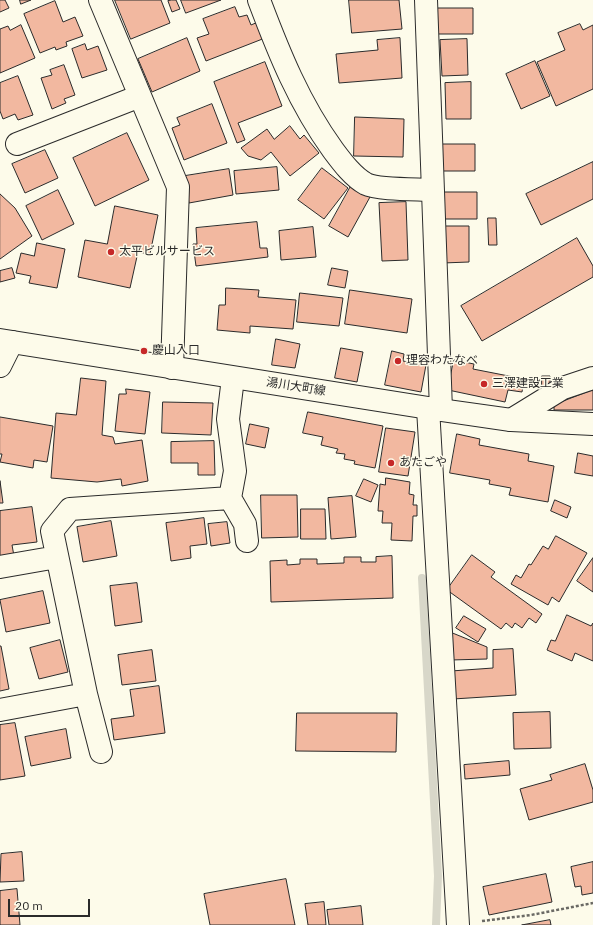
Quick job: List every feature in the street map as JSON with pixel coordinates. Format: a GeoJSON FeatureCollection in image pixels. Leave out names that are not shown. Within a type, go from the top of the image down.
{"type":"FeatureCollection","features":[{"type":"Feature","properties":{"kind":"street"},"geometry":{"type":"LineString","coordinates":[[100,0],[178,187],[172,368]]}},
{"type":"Feature","properties":{"kind":"street"},"geometry":{"type":"LineString","coordinates":[[259,0],[281,58],[299,97],[324,138],[342,163],[367,184],[380,188],[433,190]]}},
{"type":"Feature","properties":{"kind":"street"},"geometry":{"type":"LineString","coordinates":[[426,0],[433,190],[434,409],[458,925]]}},
{"type":"Feature","properties":{"kind":"street"},"geometry":{"type":"LineString","coordinates":[[17,144],[140,96]]}},
{"type":"Feature","properties":{"kind":"street"},"geometry":{"type":"LineString","coordinates":[[0,366],[6,341]]}},
{"type":"Feature","properties":{"kind":"street","name":"湯川大町線"},"geometry":{"type":"LineString","coordinates":[[6,341],[233,378],[511,420],[593,424]]}},
{"type":"Feature","properties":{"kind":"street"},"geometry":{"type":"LineString","coordinates":[[233,378],[228,419],[235,471],[230,498],[245,524],[247,541]]}},
{"type":"Feature","properties":{"kind":"street"},"geometry":{"type":"LineString","coordinates":[[511,420],[563,388],[593,378]]}},
{"type":"Feature","properties":{"kind":"street"},"geometry":{"type":"LineString","coordinates":[[101,752],[86,694],[52,531],[70,509],[230,498]]}},
{"type":"Feature","properties":{"kind":"street"},"geometry":{"type":"LineString","coordinates":[[0,567],[57,557]]}},
{"type":"Feature","properties":{"kind":"street"},"geometry":{"type":"LineString","coordinates":[[0,710],[86,694]]}},
{"type":"Feature","properties":{"kind":"path"},"geometry":{"type":"LineString","coordinates":[[458,925],[531,915],[593,903]]}},
{"type":"Feature","properties":{"kind":"building"},"geometry":{"type":"Polygon","coordinates":[[[0,0],[5,0],[9,8],[0,12],[0,0]]]}},
{"type":"Feature","properties":{"kind":"building"},"geometry":{"type":"Polygon","coordinates":[[[20,0],[31,0],[21,4],[20,0]]]}},
{"type":"Feature","properties":{"kind":"building"},"geometry":{"type":"Polygon","coordinates":[[[115,0],[161,0],[170,23],[131,39],[115,0]]]}},
{"type":"Feature","properties":{"kind":"building"},"geometry":{"type":"Polygon","coordinates":[[[176,0],[180,9],[172,12],[168,1],[176,0]]]}},
{"type":"Feature","properties":{"kind":"building"},"geometry":{"type":"Polygon","coordinates":[[[181,0],[221,0],[186,13],[181,0]]]}},
{"type":"Feature","properties":{"kind":"building"},"geometry":{"type":"Polygon","coordinates":[[[349,0],[399,0],[402,29],[352,33],[349,0]]]}},
{"type":"Feature","properties":{"kind":"building"},"geometry":{"type":"Polygon","coordinates":[[[55,1],[63,22],[75,17],[83,36],[66,42],[67,46],[56,50],[55,47],[40,53],[24,14],[55,1]]]}},
{"type":"Feature","properties":{"kind":"building"},"geometry":{"type":"Polygon","coordinates":[[[235,7],[239,17],[247,15],[251,25],[258,22],[265,38],[206,61],[197,38],[209,34],[203,19],[235,7]]]}},
{"type":"Feature","properties":{"kind":"building"},"geometry":{"type":"Polygon","coordinates":[[[435,8],[473,8],[473,34],[435,34],[435,8]]]}},
{"type":"Feature","properties":{"kind":"building"},"geometry":{"type":"Polygon","coordinates":[[[580,24],[583,30],[593,25],[593,89],[556,106],[537,62],[565,50],[558,33],[580,24]]]}},
{"type":"Feature","properties":{"kind":"building"},"geometry":{"type":"Polygon","coordinates":[[[21,25],[35,58],[0,73],[0,29],[8,26],[10,30],[21,25]]]}},
{"type":"Feature","properties":{"kind":"building"},"geometry":{"type":"Polygon","coordinates":[[[187,38],[200,71],[152,92],[138,59],[187,38]]]}},
{"type":"Feature","properties":{"kind":"building"},"geometry":{"type":"Polygon","coordinates":[[[400,38],[402,78],[339,83],[336,54],[378,50],[377,40],[400,38]]]}},
{"type":"Feature","properties":{"kind":"building"},"geometry":{"type":"Polygon","coordinates":[[[467,39],[468,75],[442,76],[440,40],[467,39]]]}},
{"type":"Feature","properties":{"kind":"building"},"geometry":{"type":"Polygon","coordinates":[[[85,44],[87,50],[98,46],[107,70],[82,78],[72,49],[85,44]]]}},
{"type":"Feature","properties":{"kind":"building"},"geometry":{"type":"Polygon","coordinates":[[[535,61],[550,96],[521,109],[506,74],[535,61]]]}},
{"type":"Feature","properties":{"kind":"building"},"geometry":{"type":"Polygon","coordinates":[[[265,62],[282,106],[238,123],[245,140],[237,143],[214,82],[265,62]]]}},
{"type":"Feature","properties":{"kind":"building"},"geometry":{"type":"Polygon","coordinates":[[[64,65],[75,95],[64,99],[66,103],[52,109],[41,78],[52,75],[50,70],[64,65]]]}},
{"type":"Feature","properties":{"kind":"building"},"geometry":{"type":"Polygon","coordinates":[[[18,76],[33,115],[18,120],[15,114],[3,119],[0,111],[0,83],[18,76]]]}},
{"type":"Feature","properties":{"kind":"building"},"geometry":{"type":"Polygon","coordinates":[[[471,82],[471,119],[446,119],[445,83],[471,82]]]}},
{"type":"Feature","properties":{"kind":"building"},"geometry":{"type":"Polygon","coordinates":[[[212,104],[227,143],[184,160],[172,128],[180,125],[177,118],[212,104]]]}},
{"type":"Feature","properties":{"kind":"building"},"geometry":{"type":"Polygon","coordinates":[[[355,117],[404,119],[403,157],[354,156],[355,117]]]}},
{"type":"Feature","properties":{"kind":"building"},"geometry":{"type":"Polygon","coordinates":[[[290,126],[300,139],[304,135],[319,153],[290,176],[271,152],[261,160],[248,156],[241,148],[267,129],[274,139],[290,126]]]}},
{"type":"Feature","properties":{"kind":"building"},"geometry":{"type":"Polygon","coordinates":[[[127,133],[149,180],[95,206],[73,158],[127,133]]]}},
{"type":"Feature","properties":{"kind":"building"},"geometry":{"type":"Polygon","coordinates":[[[438,144],[475,144],[475,171],[438,171],[438,144]]]}},
{"type":"Feature","properties":{"kind":"building"},"geometry":{"type":"Polygon","coordinates":[[[45,150],[58,178],[25,193],[12,164],[45,150]]]}},
{"type":"Feature","properties":{"kind":"building"},"geometry":{"type":"Polygon","coordinates":[[[593,162],[593,199],[541,225],[526,194],[593,162]]]}},
{"type":"Feature","properties":{"kind":"building"},"geometry":{"type":"Polygon","coordinates":[[[277,167],[279,190],[236,194],[234,171],[277,167]]]}},
{"type":"Feature","properties":{"kind":"building"},"geometry":{"type":"Polygon","coordinates":[[[322,168],[348,188],[324,219],[298,200],[322,168]]]}},
{"type":"Feature","properties":{"kind":"building"},"geometry":{"type":"Polygon","coordinates":[[[229,169],[233,195],[189,203],[185,176],[229,169]]]}},
{"type":"Feature","properties":{"kind":"building"},"geometry":{"type":"Polygon","coordinates":[[[351,186],[370,197],[348,237],[329,226],[351,186]]]}},
{"type":"Feature","properties":{"kind":"building"},"geometry":{"type":"Polygon","coordinates":[[[58,190],[74,224],[42,240],[26,206],[58,190]]]}},
{"type":"Feature","properties":{"kind":"building"},"geometry":{"type":"Polygon","coordinates":[[[440,192],[477,192],[477,219],[440,219],[440,192]]]}},
{"type":"Feature","properties":{"kind":"building"},"geometry":{"type":"Polygon","coordinates":[[[0,194],[15,208],[32,236],[0,259],[0,194]]]}},
{"type":"Feature","properties":{"kind":"building"},"geometry":{"type":"Polygon","coordinates":[[[406,202],[408,260],[382,261],[379,203],[406,202]]]}},
{"type":"Feature","properties":{"kind":"building"},"geometry":{"type":"Polygon","coordinates":[[[115,206],[158,215],[150,254],[138,252],[130,288],[78,277],[85,240],[107,244],[115,206]]]}},
{"type":"Feature","properties":{"kind":"building"},"geometry":{"type":"Polygon","coordinates":[[[488,218],[496,218],[497,245],[489,245],[488,218]]]}},
{"type":"Feature","properties":{"kind":"building"},"geometry":{"type":"Polygon","coordinates":[[[257,222],[260,248],[267,248],[268,257],[196,266],[193,244],[197,244],[196,228],[257,222]]]}},
{"type":"Feature","properties":{"kind":"building"},"geometry":{"type":"Polygon","coordinates":[[[442,226],[469,226],[469,262],[443,263],[442,226]]]}},
{"type":"Feature","properties":{"kind":"building"},"geometry":{"type":"Polygon","coordinates":[[[313,227],[316,257],[281,260],[279,231],[313,227]]]}},
{"type":"Feature","properties":{"kind":"building"},"geometry":{"type":"Polygon","coordinates":[[[577,238],[593,266],[593,277],[482,341],[461,306],[577,238]]]}},
{"type":"Feature","properties":{"kind":"building"},"geometry":{"type":"Polygon","coordinates":[[[37,243],[65,249],[57,288],[29,283],[31,276],[16,273],[21,253],[34,256],[37,243]]]}},
{"type":"Feature","properties":{"kind":"building"},"geometry":{"type":"Polygon","coordinates":[[[12,268],[15,278],[0,282],[0,271],[12,268]]]}},
{"type":"Feature","properties":{"kind":"building"},"geometry":{"type":"Polygon","coordinates":[[[332,268],[348,271],[345,288],[328,285],[332,268]]]}},
{"type":"Feature","properties":{"kind":"building"},"geometry":{"type":"Polygon","coordinates":[[[226,288],[259,290],[258,297],[296,300],[293,329],[250,326],[250,333],[217,330],[219,305],[225,305],[226,288]]]}},
{"type":"Feature","properties":{"kind":"building"},"geometry":{"type":"Polygon","coordinates":[[[350,290],[412,299],[407,333],[345,324],[350,290]]]}},
{"type":"Feature","properties":{"kind":"building"},"geometry":{"type":"Polygon","coordinates":[[[300,293],[343,298],[339,326],[297,322],[300,293]]]}},
{"type":"Feature","properties":{"kind":"building"},"geometry":{"type":"Polygon","coordinates":[[[276,339],[300,344],[295,368],[272,365],[276,339]]]}},
{"type":"Feature","properties":{"kind":"building"},"geometry":{"type":"Polygon","coordinates":[[[341,348],[363,352],[357,382],[335,378],[341,348]]]}},
{"type":"Feature","properties":{"kind":"building"},"geometry":{"type":"Polygon","coordinates":[[[392,351],[404,354],[403,361],[426,365],[421,392],[385,385],[392,351]]]}},
{"type":"Feature","properties":{"kind":"building"},"geometry":{"type":"Polygon","coordinates":[[[454,360],[474,364],[473,369],[524,379],[522,392],[508,390],[505,402],[448,390],[454,360]]]}},
{"type":"Feature","properties":{"kind":"building"},"geometry":{"type":"Polygon","coordinates":[[[542,376],[550,376],[550,387],[542,388],[542,376]]]}},
{"type":"Feature","properties":{"kind":"building"},"geometry":{"type":"Polygon","coordinates":[[[81,378],[106,381],[102,435],[113,437],[115,444],[142,440],[148,481],[122,486],[121,479],[97,482],[51,478],[56,413],[76,415],[81,378]]]}},
{"type":"Feature","properties":{"kind":"building"},"geometry":{"type":"Polygon","coordinates":[[[126,389],[150,392],[145,434],[115,431],[119,394],[126,394],[126,389]]]}},
{"type":"Feature","properties":{"kind":"building"},"geometry":{"type":"Polygon","coordinates":[[[593,390],[593,410],[554,410],[554,405],[593,390]]]}},
{"type":"Feature","properties":{"kind":"building"},"geometry":{"type":"Polygon","coordinates":[[[163,402],[213,403],[211,435],[162,433],[163,402]]]}},
{"type":"Feature","properties":{"kind":"building"},"geometry":{"type":"Polygon","coordinates":[[[308,412],[383,426],[375,468],[354,464],[355,461],[344,459],[345,454],[336,453],[338,449],[321,445],[323,437],[303,433],[308,412]]]}},
{"type":"Feature","properties":{"kind":"building"},"geometry":{"type":"Polygon","coordinates":[[[0,417],[53,426],[47,462],[34,460],[33,468],[0,462],[2,454],[0,454],[0,417]]]}},
{"type":"Feature","properties":{"kind":"building"},"geometry":{"type":"Polygon","coordinates":[[[250,424],[269,428],[265,448],[246,444],[250,424]]]}},
{"type":"Feature","properties":{"kind":"building"},"geometry":{"type":"Polygon","coordinates":[[[386,428],[415,432],[408,476],[379,472],[386,428]]]}},
{"type":"Feature","properties":{"kind":"building"},"geometry":{"type":"Polygon","coordinates":[[[457,434],[480,439],[479,445],[529,454],[528,461],[554,466],[548,502],[509,495],[511,488],[489,484],[490,480],[450,473],[457,434]]]}},
{"type":"Feature","properties":{"kind":"building"},"geometry":{"type":"Polygon","coordinates":[[[214,441],[215,475],[198,475],[198,463],[171,463],[171,442],[214,441]]]}},
{"type":"Feature","properties":{"kind":"building"},"geometry":{"type":"Polygon","coordinates":[[[578,453],[593,456],[593,476],[575,473],[578,453]]]}},
{"type":"Feature","properties":{"kind":"building"},"geometry":{"type":"Polygon","coordinates":[[[386,478],[410,482],[409,494],[414,495],[413,505],[417,505],[417,516],[413,516],[412,541],[391,540],[392,523],[382,523],[383,511],[378,511],[380,484],[385,485],[386,478]]]}},
{"type":"Feature","properties":{"kind":"building"},"geometry":{"type":"Polygon","coordinates":[[[364,479],[378,485],[371,502],[356,496],[364,479]]]}},
{"type":"Feature","properties":{"kind":"building"},"geometry":{"type":"Polygon","coordinates":[[[0,481],[3,503],[0,503],[0,481]]]}},
{"type":"Feature","properties":{"kind":"building"},"geometry":{"type":"Polygon","coordinates":[[[261,495],[297,495],[298,537],[262,538],[261,495]]]}},
{"type":"Feature","properties":{"kind":"building"},"geometry":{"type":"Polygon","coordinates":[[[352,496],[356,537],[331,539],[328,498],[352,496]]]}},
{"type":"Feature","properties":{"kind":"building"},"geometry":{"type":"Polygon","coordinates":[[[555,500],[571,507],[567,518],[551,511],[555,500]]]}},
{"type":"Feature","properties":{"kind":"building"},"geometry":{"type":"Polygon","coordinates":[[[32,507],[37,542],[12,545],[14,556],[0,558],[0,511],[32,507]]]}},
{"type":"Feature","properties":{"kind":"building"},"geometry":{"type":"Polygon","coordinates":[[[301,509],[325,509],[326,539],[301,539],[301,509]]]}},
{"type":"Feature","properties":{"kind":"building"},"geometry":{"type":"Polygon","coordinates":[[[204,518],[207,544],[190,546],[191,558],[171,561],[166,523],[204,518]]]}},
{"type":"Feature","properties":{"kind":"building"},"geometry":{"type":"Polygon","coordinates":[[[111,521],[117,556],[83,562],[77,527],[111,521]]]}},
{"type":"Feature","properties":{"kind":"building"},"geometry":{"type":"Polygon","coordinates":[[[227,522],[230,543],[211,546],[208,524],[227,522]]]}},
{"type":"Feature","properties":{"kind":"building"},"geometry":{"type":"Polygon","coordinates":[[[556,536],[587,553],[559,602],[552,597],[548,605],[511,584],[516,575],[521,578],[529,564],[531,565],[543,546],[548,549],[556,536]]]}},
{"type":"Feature","properties":{"kind":"building"},"geometry":{"type":"Polygon","coordinates":[[[472,555],[495,572],[491,577],[542,614],[536,623],[529,618],[522,628],[515,623],[512,628],[506,623],[501,629],[447,590],[472,555]]]}},
{"type":"Feature","properties":{"kind":"building"},"geometry":{"type":"Polygon","coordinates":[[[392,556],[393,598],[271,602],[270,561],[287,560],[287,565],[300,564],[300,559],[317,559],[317,564],[344,563],[344,557],[361,557],[361,562],[376,562],[376,557],[392,556]]]}},
{"type":"Feature","properties":{"kind":"building"},"geometry":{"type":"Polygon","coordinates":[[[593,558],[593,592],[577,581],[593,558]]]}},
{"type":"Feature","properties":{"kind":"building"},"geometry":{"type":"Polygon","coordinates":[[[137,583],[142,622],[115,626],[110,586],[137,583]]]}},
{"type":"Feature","properties":{"kind":"building"},"geometry":{"type":"Polygon","coordinates":[[[43,591],[50,623],[6,632],[0,600],[43,591]]]}},
{"type":"Feature","properties":{"kind":"building"},"geometry":{"type":"Polygon","coordinates":[[[567,615],[591,626],[593,623],[593,661],[575,653],[572,661],[547,650],[551,640],[555,641],[567,615]]]}},
{"type":"Feature","properties":{"kind":"building"},"geometry":{"type":"Polygon","coordinates":[[[464,616],[486,629],[478,642],[456,628],[464,616]]]}},
{"type":"Feature","properties":{"kind":"building"},"geometry":{"type":"Polygon","coordinates":[[[450,632],[487,647],[487,659],[451,660],[450,632]]]}},
{"type":"Feature","properties":{"kind":"building"},"geometry":{"type":"Polygon","coordinates":[[[60,640],[68,672],[39,679],[30,648],[60,640]]]}},
{"type":"Feature","properties":{"kind":"building"},"geometry":{"type":"Polygon","coordinates":[[[0,646],[9,689],[0,691],[0,646]]]}},
{"type":"Feature","properties":{"kind":"building"},"geometry":{"type":"Polygon","coordinates":[[[513,649],[516,695],[453,699],[451,671],[493,668],[493,650],[513,649]]]}},
{"type":"Feature","properties":{"kind":"building"},"geometry":{"type":"Polygon","coordinates":[[[152,650],[156,681],[122,685],[118,655],[152,650]]]}},
{"type":"Feature","properties":{"kind":"building"},"geometry":{"type":"Polygon","coordinates":[[[159,686],[165,733],[114,740],[111,719],[134,716],[130,690],[159,686]]]}},
{"type":"Feature","properties":{"kind":"building"},"geometry":{"type":"Polygon","coordinates":[[[550,712],[551,748],[514,749],[513,713],[550,712]]]}},
{"type":"Feature","properties":{"kind":"building"},"geometry":{"type":"Polygon","coordinates":[[[297,713],[397,713],[396,752],[296,751],[297,713]]]}},
{"type":"Feature","properties":{"kind":"building"},"geometry":{"type":"Polygon","coordinates":[[[15,723],[25,776],[0,780],[0,725],[15,723]]]}},
{"type":"Feature","properties":{"kind":"building"},"geometry":{"type":"Polygon","coordinates":[[[66,729],[71,758],[31,766],[25,737],[66,729]]]}},
{"type":"Feature","properties":{"kind":"building"},"geometry":{"type":"Polygon","coordinates":[[[509,761],[510,775],[465,779],[464,765],[509,761]]]}},
{"type":"Feature","properties":{"kind":"building"},"geometry":{"type":"Polygon","coordinates":[[[585,764],[593,790],[593,802],[529,820],[520,789],[552,780],[550,775],[585,764]]]}},
{"type":"Feature","properties":{"kind":"building"},"geometry":{"type":"Polygon","coordinates":[[[22,852],[24,881],[0,882],[1,854],[22,852]]]}},
{"type":"Feature","properties":{"kind":"building"},"geometry":{"type":"Polygon","coordinates":[[[593,862],[593,893],[582,895],[581,886],[575,887],[571,867],[593,862]]]}},
{"type":"Feature","properties":{"kind":"building"},"geometry":{"type":"Polygon","coordinates":[[[546,874],[552,902],[489,915],[483,887],[546,874]]]}},
{"type":"Feature","properties":{"kind":"building"},"geometry":{"type":"Polygon","coordinates":[[[286,879],[295,925],[210,925],[204,894],[286,879]]]}},
{"type":"Feature","properties":{"kind":"building"},"geometry":{"type":"Polygon","coordinates":[[[17,889],[20,925],[0,925],[0,891],[17,889]]]}},
{"type":"Feature","properties":{"kind":"building"},"geometry":{"type":"Polygon","coordinates":[[[324,902],[326,925],[308,925],[305,904],[324,902]]]}},
{"type":"Feature","properties":{"kind":"building"},"geometry":{"type":"Polygon","coordinates":[[[361,906],[363,925],[329,925],[327,910],[361,906]]]}},
{"type":"Feature","properties":{"kind":"building"},"geometry":{"type":"Polygon","coordinates":[[[550,920],[551,925],[522,925],[550,920]]]}},
{"type":"Feature","properties":{"kind":"waterway"},"geometry":{"type":"LineString","coordinates":[[422,578],[438,876],[436,925]]}},
{"type":"Feature","properties":{"kind":"place","name":"太平ビルサービス"},"geometry":{"type":"Point","coordinates":[111,252]}},
{"type":"Feature","properties":{"kind":"place","name":"慶山入口"},"geometry":{"type":"Point","coordinates":[144,351]}},
{"type":"Feature","properties":{"kind":"place","name":"理容わたなべ"},"geometry":{"type":"Point","coordinates":[398,361]}},
{"type":"Feature","properties":{"kind":"place","name":"三澤建設工業"},"geometry":{"type":"Point","coordinates":[484,384]}},
{"type":"Feature","properties":{"kind":"place","name":"あたごや"},"geometry":{"type":"Point","coordinates":[391,463]}}]}
